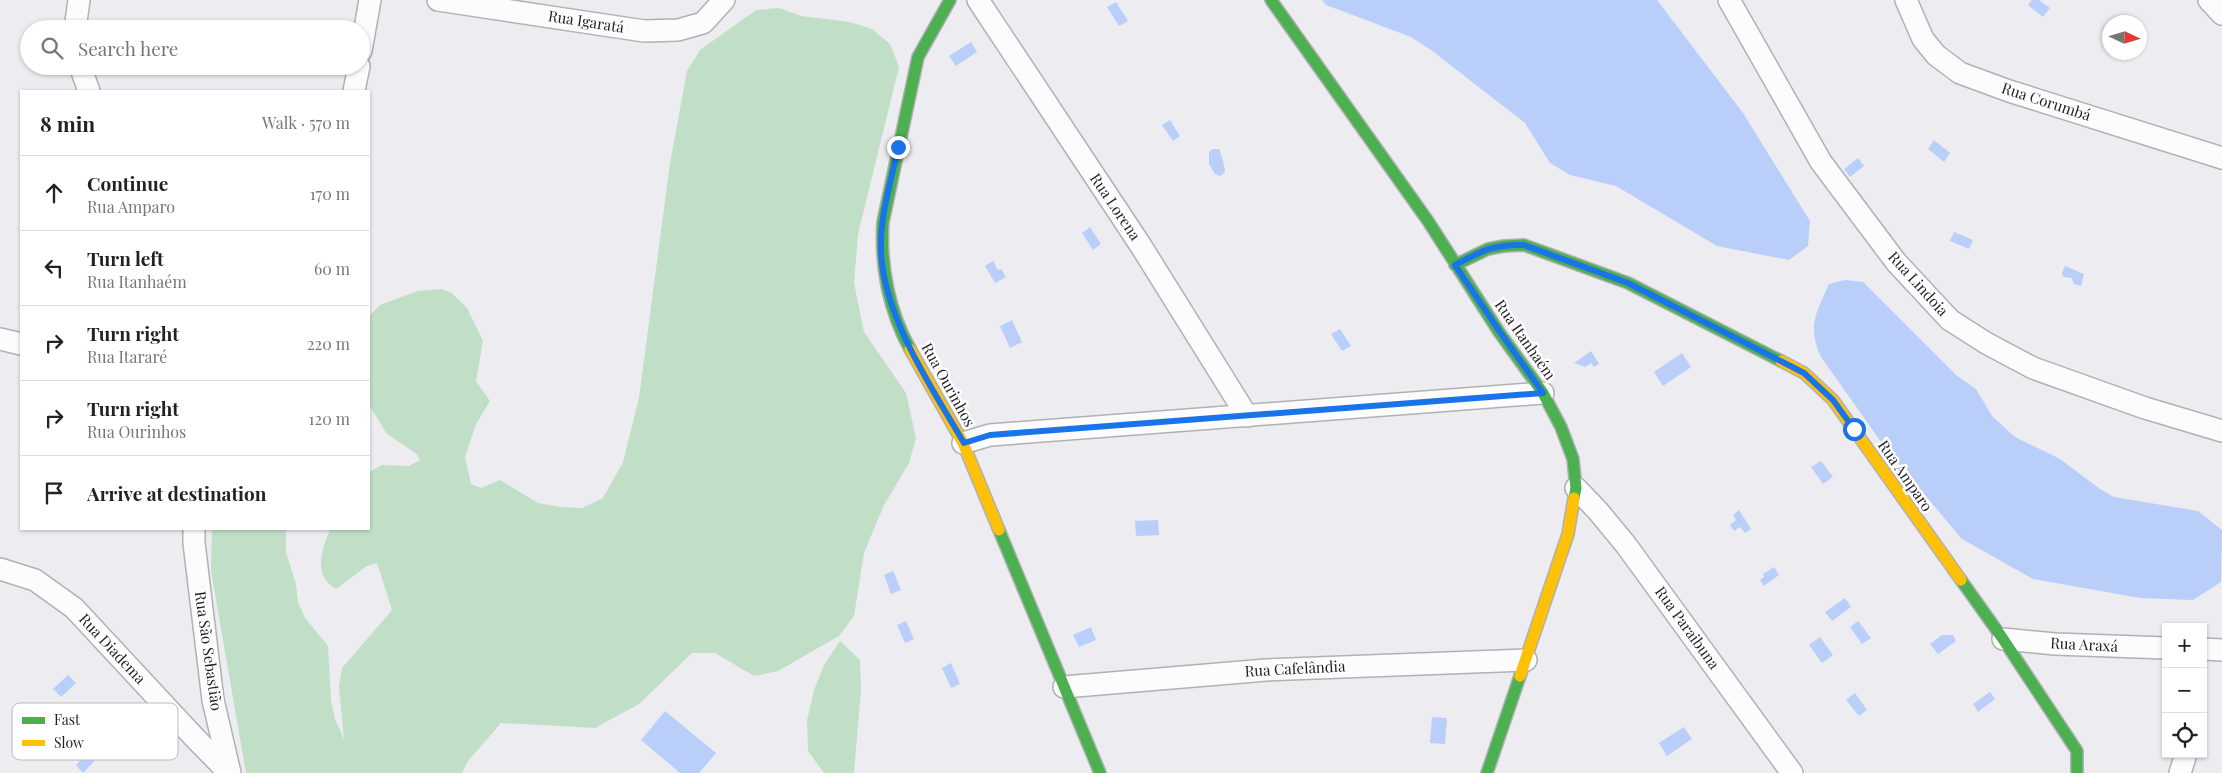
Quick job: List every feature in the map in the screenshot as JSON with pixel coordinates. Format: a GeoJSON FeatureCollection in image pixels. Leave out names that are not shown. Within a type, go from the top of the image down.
{"type":"FeatureCollection","features":[{"type":"Feature","properties":{"kind":"street"},"geometry":{"type":"LineString","coordinates":[[76,20],[79,0]]}},
{"type":"Feature","properties":{"kind":"street"},"geometry":{"type":"LineString","coordinates":[[366,20],[370,0]]}},
{"type":"Feature","properties":{"kind":"street","name":"Rua Igaratá"},"geometry":{"type":"LineString","coordinates":[[438,0],[644,31],[678,30],[703,22],[724,0]]}},
{"type":"Feature","properties":{"kind":"street","name":"Rua Ourinhos"},"geometry":{"type":"LineString","coordinates":[[950,0],[918,56],[883,222],[881,248],[885,281],[903,336],[964,443],[1100,773]]}},
{"type":"Feature","properties":{"kind":"street","name":"Rua Lorena"},"geometry":{"type":"LineString","coordinates":[[978,0],[1141,246],[1248,416]]}},
{"type":"Feature","properties":{"kind":"street","name":"Rua Itanhaém"},"geometry":{"type":"LineString","coordinates":[[1270,0],[1428,221],[1455,265],[1543,393],[1561,427],[1573,459],[1576,488],[1568,534],[1487,773]]}},
{"type":"Feature","properties":{"kind":"street","name":"Rua Lindoia"},"geometry":{"type":"LineString","coordinates":[[1729,0],[1821,162],[1896,262],[1950,320],[1986,343],[2033,368],[2145,408],[2222,431]]}},
{"type":"Feature","properties":{"kind":"street","name":"Rua Corumbá"},"geometry":{"type":"LineString","coordinates":[[1906,0],[1923,39],[1936,55],[1960,73],[2222,158]]}},
{"type":"Feature","properties":{"kind":"street"},"geometry":{"type":"LineString","coordinates":[[2209,0],[2222,14]]}},
{"type":"Feature","properties":{"kind":"street"},"geometry":{"type":"LineString","coordinates":[[83,75],[89,90]]}},
{"type":"Feature","properties":{"kind":"street"},"geometry":{"type":"LineString","coordinates":[[354,90],[357,75]]}},
{"type":"Feature","properties":{"kind":"street","name":"Rua Amparo"},"geometry":{"type":"LineString","coordinates":[[1455,265],[1486,248],[1506,244],[1524,245],[1628,283],[1804,373],[1833,400],[2003,639],[2076,750],[2077,773]]}},
{"type":"Feature","properties":{"kind":"street"},"geometry":{"type":"LineString","coordinates":[[0,339],[20,344]]}},
{"type":"Feature","properties":{"kind":"street"},"geometry":{"type":"LineString","coordinates":[[964,443],[990,435],[1543,393]]}},
{"type":"Feature","properties":{"kind":"street","name":"Rua Paraibuna"},"geometry":{"type":"LineString","coordinates":[[1576,488],[1626,545],[1792,773]]}},
{"type":"Feature","properties":{"kind":"street","name":"Rua São Sebastião"},"geometry":{"type":"LineString","coordinates":[[194,530],[213,700],[230,773]]}},
{"type":"Feature","properties":{"kind":"street","name":"Rua Diadema"},"geometry":{"type":"LineString","coordinates":[[0,569],[35,580],[74,608],[162,703]]}},
{"type":"Feature","properties":{"kind":"street","name":"Rua Araxá"},"geometry":{"type":"LineString","coordinates":[[2003,639],[2055,644],[2162,648]]}},
{"type":"Feature","properties":{"kind":"street","name":"Rua Cafelândia"},"geometry":{"type":"LineString","coordinates":[[1064,687],[1266,670],[1526,660]]}},
{"type":"Feature","properties":{"kind":"street","name":"Rua Diadema"},"geometry":{"type":"LineString","coordinates":[[178,721],[230,773]]}},
{"type":"Feature","properties":{"kind":"street"},"geometry":{"type":"LineString","coordinates":[[2180,773],[2185,758]]}},
{"type":"Feature","properties":{"kind":"green space"},"geometry":{"type":"Polygon","coordinates":[[[779,8],[801,16],[850,22],[872,29],[890,44],[899,67],[858,234],[854,283],[864,332],[906,393],[916,438],[909,463],[884,505],[864,553],[854,616],[839,636],[778,671],[754,676],[715,653],[692,653],[639,704],[595,728],[501,723],[468,761],[462,773],[246,773],[211,571],[212,530],[286,530],[286,552],[296,584],[298,602],[305,618],[328,646],[331,701],[335,719],[344,739],[339,686],[342,668],[392,610],[377,563],[367,566],[336,589],[329,583],[321,569],[324,546],[330,530],[370,530],[370,471],[382,465],[409,466],[420,460],[417,454],[387,434],[370,407],[370,315],[380,305],[418,291],[441,289],[452,293],[467,308],[483,341],[476,381],[490,401],[476,424],[465,457],[471,484],[481,488],[500,480],[538,503],[560,507],[582,508],[603,498],[623,462],[639,398],[670,163],[687,71],[700,50],[756,10],[779,8]]]}},
{"type":"Feature","properties":{"kind":"green space"},"geometry":{"type":"Polygon","coordinates":[[[840,641],[860,660],[861,690],[854,773],[824,773],[808,751],[807,720],[814,690],[824,665],[840,641]]]}},
{"type":"Feature","properties":{"kind":"water"},"geometry":{"type":"Polygon","coordinates":[[[1322,0],[1657,0],[1743,113],[1810,221],[1808,246],[1789,260],[1717,246],[1616,186],[1570,175],[1550,163],[1525,123],[1431,50],[1411,37],[1326,5],[1322,0]]]}},
{"type":"Feature","properties":{"kind":"water"},"geometry":{"type":"Polygon","coordinates":[[[2032,0],[2039,0],[2050,8],[2043,17],[2028,5],[2032,0]]]}},
{"type":"Feature","properties":{"kind":"water"},"geometry":{"type":"Polygon","coordinates":[[[1116,2],[1128,21],[1119,26],[1107,7],[1116,2]]]}},
{"type":"Feature","properties":{"kind":"water"},"geometry":{"type":"Polygon","coordinates":[[[971,42],[977,52],[956,66],[949,56],[971,42]]]}},
{"type":"Feature","properties":{"kind":"water"},"geometry":{"type":"Polygon","coordinates":[[[1170,120],[1180,136],[1173,141],[1162,125],[1170,120]]]}},
{"type":"Feature","properties":{"kind":"water"},"geometry":{"type":"Polygon","coordinates":[[[1934,140],[1950,153],[1944,162],[1928,149],[1934,140]]]}},
{"type":"Feature","properties":{"kind":"water"},"geometry":{"type":"Polygon","coordinates":[[[1213,149],[1219,149],[1223,160],[1225,172],[1220,176],[1215,174],[1209,164],[1209,152],[1213,149]]]}},
{"type":"Feature","properties":{"kind":"water"},"geometry":{"type":"Polygon","coordinates":[[[1858,158],[1864,166],[1850,177],[1844,169],[1858,158]]]}},
{"type":"Feature","properties":{"kind":"water"},"geometry":{"type":"Polygon","coordinates":[[[1090,227],[1101,244],[1093,250],[1082,233],[1090,227]]]}},
{"type":"Feature","properties":{"kind":"water"},"geometry":{"type":"Polygon","coordinates":[[[1954,232],[1973,240],[1969,249],[1950,241],[1954,232]]]}},
{"type":"Feature","properties":{"kind":"water"},"geometry":{"type":"Polygon","coordinates":[[[993,261],[998,270],[1001,269],[1006,277],[995,283],[985,266],[993,261]]]}},
{"type":"Feature","properties":{"kind":"water"},"geometry":{"type":"Polygon","coordinates":[[[2065,266],[2084,274],[2081,286],[2074,284],[2072,278],[2063,277],[2062,273],[2065,266]]]}},
{"type":"Feature","properties":{"kind":"water"},"geometry":{"type":"Polygon","coordinates":[[[1845,280],[1863,282],[1956,375],[1976,389],[1992,416],[2015,437],[2060,459],[2100,489],[2114,497],[2198,511],[2222,530],[2221,582],[2193,600],[2140,598],[2033,579],[1962,539],[1886,449],[1821,357],[1814,328],[1817,312],[1829,284],[1845,280]]]}},
{"type":"Feature","properties":{"kind":"water"},"geometry":{"type":"Polygon","coordinates":[[[1012,320],[1022,342],[1010,348],[1000,326],[1012,320]]]}},
{"type":"Feature","properties":{"kind":"water"},"geometry":{"type":"Polygon","coordinates":[[[1340,329],[1351,346],[1342,351],[1331,334],[1340,329]]]}},
{"type":"Feature","properties":{"kind":"water"},"geometry":{"type":"Polygon","coordinates":[[[1591,351],[1599,364],[1594,367],[1591,363],[1585,367],[1574,363],[1591,351]]]}},
{"type":"Feature","properties":{"kind":"water"},"geometry":{"type":"Polygon","coordinates":[[[1682,353],[1691,367],[1663,386],[1654,372],[1682,353]]]}},
{"type":"Feature","properties":{"kind":"water"},"geometry":{"type":"Polygon","coordinates":[[[1821,461],[1833,477],[1823,484],[1811,467],[1821,461]]]}},
{"type":"Feature","properties":{"kind":"water"},"geometry":{"type":"Polygon","coordinates":[[[1739,510],[1751,529],[1745,533],[1740,527],[1734,531],[1730,525],[1736,520],[1733,515],[1739,510]]]}},
{"type":"Feature","properties":{"kind":"water"},"geometry":{"type":"Polygon","coordinates":[[[1158,520],[1159,535],[1136,536],[1135,521],[1158,520]]]}},
{"type":"Feature","properties":{"kind":"water"},"geometry":{"type":"Polygon","coordinates":[[[1774,567],[1779,575],[1764,586],[1760,580],[1764,577],[1763,574],[1774,567]]]}},
{"type":"Feature","properties":{"kind":"water"},"geometry":{"type":"Polygon","coordinates":[[[893,571],[901,590],[891,594],[884,575],[893,571]]]}},
{"type":"Feature","properties":{"kind":"water"},"geometry":{"type":"Polygon","coordinates":[[[1845,598],[1851,607],[1832,621],[1825,612],[1845,598]]]}},
{"type":"Feature","properties":{"kind":"water"},"geometry":{"type":"Polygon","coordinates":[[[906,621],[914,639],[905,643],[897,625],[906,621]]]}},
{"type":"Feature","properties":{"kind":"water"},"geometry":{"type":"Polygon","coordinates":[[[1858,621],[1871,638],[1862,644],[1850,627],[1858,621]]]}},
{"type":"Feature","properties":{"kind":"water"},"geometry":{"type":"Polygon","coordinates":[[[1091,627],[1096,640],[1079,647],[1073,635],[1091,627]]]}},
{"type":"Feature","properties":{"kind":"water"},"geometry":{"type":"Polygon","coordinates":[[[1942,635],[1953,635],[1956,641],[1938,654],[1930,644],[1942,635]]]}},
{"type":"Feature","properties":{"kind":"water"},"geometry":{"type":"Polygon","coordinates":[[[1820,637],[1833,655],[1822,663],[1809,645],[1820,637]]]}},
{"type":"Feature","properties":{"kind":"water"},"geometry":{"type":"Polygon","coordinates":[[[951,663],[960,684],[951,688],[942,668],[951,663]]]}},
{"type":"Feature","properties":{"kind":"water"},"geometry":{"type":"Polygon","coordinates":[[[68,675],[76,683],[61,697],[53,689],[68,675]]]}},
{"type":"Feature","properties":{"kind":"water"},"geometry":{"type":"Polygon","coordinates":[[[1990,692],[1995,699],[1978,712],[1973,704],[1990,692]]]}},
{"type":"Feature","properties":{"kind":"water"},"geometry":{"type":"Polygon","coordinates":[[[1855,693],[1867,710],[1859,716],[1846,700],[1855,693]]]}},
{"type":"Feature","properties":{"kind":"water"},"geometry":{"type":"Polygon","coordinates":[[[665,711],[716,753],[699,773],[680,773],[641,740],[665,711]]]}},
{"type":"Feature","properties":{"kind":"water"},"geometry":{"type":"Polygon","coordinates":[[[1432,717],[1447,718],[1445,744],[1430,743],[1432,717]]]}},
{"type":"Feature","properties":{"kind":"water"},"geometry":{"type":"Polygon","coordinates":[[[1684,727],[1692,739],[1667,756],[1659,743],[1684,727]]]}},
{"type":"Feature","properties":{"kind":"water"},"geometry":{"type":"Polygon","coordinates":[[[76,760],[95,760],[83,773],[76,765],[80,761],[76,760]]]}},
{"type":"Feature","properties":{"kind":"traffic: fast"},"geometry":{"type":"LineString","coordinates":[[910,349],[891,304],[883,255],[883,222],[918,57],[950,0]]}},
{"type":"Feature","properties":{"kind":"traffic: fast"},"geometry":{"type":"LineString","coordinates":[[1271,0],[1428,221],[1499,332],[1543,393],[1561,427],[1573,459],[1576,488],[1574,498]]}},
{"type":"Feature","properties":{"kind":"traffic: fast"},"geometry":{"type":"LineString","coordinates":[[1455,265],[1488,249],[1524,245],[1628,283],[1781,361]]}},
{"type":"Feature","properties":{"kind":"traffic: fast"},"geometry":{"type":"LineString","coordinates":[[999,530],[1100,773]]}},
{"type":"Feature","properties":{"kind":"traffic: fast"},"geometry":{"type":"LineString","coordinates":[[1961,580],[2003,639],[2077,751],[2077,773]]}},
{"type":"Feature","properties":{"kind":"traffic: fast"},"geometry":{"type":"LineString","coordinates":[[1487,773],[1520,676]]}},
{"type":"Feature","properties":{"kind":"traffic: slow"},"geometry":{"type":"LineString","coordinates":[[910,349],[963,443],[999,530]]}},
{"type":"Feature","properties":{"kind":"traffic: slow"},"geometry":{"type":"LineString","coordinates":[[1781,361],[1804,373],[1833,400],[1961,580]]}},
{"type":"Feature","properties":{"kind":"traffic: slow"},"geometry":{"type":"LineString","coordinates":[[1520,676],[1568,534],[1574,498]]}},
{"type":"Feature","properties":{"kind":"route"},"geometry":{"type":"LineString","coordinates":[[898,147],[883,222],[881,248],[885,281],[903,336],[964,443],[990,435],[1543,393],[1455,265],[1486,248],[1506,244],[1524,245],[1628,283],[1767,352],[1804,373],[1833,400],[1854,429]]}}]}
